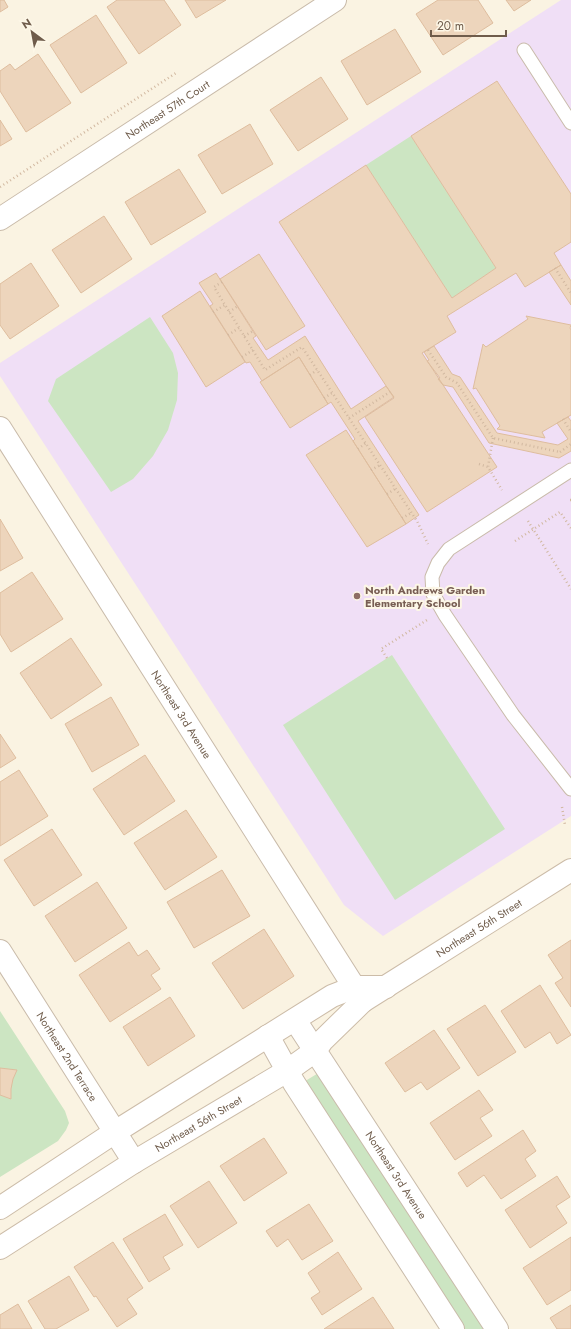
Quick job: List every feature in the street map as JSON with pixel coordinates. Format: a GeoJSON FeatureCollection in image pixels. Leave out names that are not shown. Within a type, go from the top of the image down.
{"type":"FeatureCollection","features":[{"type":"Feature","properties":{"kind":"street","name":"Northeast 57th Court"},"geometry":{"type":"LineString","coordinates":[[0,219],[335,0]]}},
{"type":"Feature","properties":{"kind":"street","name":"Northeast 3rd Avenue"},"geometry":{"type":"LineString","coordinates":[[0,428],[359,994]]}},
{"type":"Feature","properties":{"kind":"street","name":"Northeast 56th Street"},"geometry":{"type":"LineString","coordinates":[[0,1208],[115,1132],[332,996],[359,994],[386,987],[571,870]]}},
{"type":"Feature","properties":{"kind":"street","name":"Northeast 2nd Terrace"},"geometry":{"type":"LineString","coordinates":[[0,951],[134,1162]]}},
{"type":"Feature","properties":{"kind":"street","name":"Northeast 56th Street"},"geometry":{"type":"LineString","coordinates":[[0,1248],[134,1162],[287,1071],[315,1051],[359,994]]}},
{"type":"Feature","properties":{"kind":"street","name":"Northeast 3rd Avenue"},"geometry":{"type":"LineString","coordinates":[[295,1020],[497,1329]]}},
{"type":"Feature","properties":{"kind":"street"},"geometry":{"type":"LineString","coordinates":[[268,1036],[287,1071],[453,1329]]}},
{"type":"Feature","properties":{"kind":"lane"},"geometry":{"type":"LineString","coordinates":[[524,50],[571,123]]}},
{"type":"Feature","properties":{"kind":"lane"},"geometry":{"type":"LineString","coordinates":[[571,470],[449,549],[438,563],[432,577],[434,594],[445,615],[513,715],[571,789]]}},
{"type":"Feature","properties":{"kind":"path"},"geometry":{"type":"LineString","coordinates":[[0,187],[182,69]]}},
{"type":"Feature","properties":{"kind":"path"},"geometry":{"type":"LineString","coordinates":[[555,268],[571,293]]}},
{"type":"Feature","properties":{"kind":"path"},"geometry":{"type":"LineString","coordinates":[[222,282],[214,287],[265,370],[302,347],[411,513],[429,546],[433,541]]}},
{"type":"Feature","properties":{"kind":"path"},"geometry":{"type":"LineString","coordinates":[[213,312],[225,305]]}},
{"type":"Feature","properties":{"kind":"path"},"geometry":{"type":"LineString","coordinates":[[229,312],[238,306]]}},
{"type":"Feature","properties":{"kind":"path"},"geometry":{"type":"LineString","coordinates":[[228,335],[239,328]]}},
{"type":"Feature","properties":{"kind":"path"},"geometry":{"type":"LineString","coordinates":[[244,336],[253,331]]}},
{"type":"Feature","properties":{"kind":"path"},"geometry":{"type":"LineString","coordinates":[[242,357],[253,350]]}},
{"type":"Feature","properties":{"kind":"path"},"geometry":{"type":"LineString","coordinates":[[428,350],[446,377],[457,383],[493,438],[488,467]]}},
{"type":"Feature","properties":{"kind":"path"},"geometry":{"type":"LineString","coordinates":[[310,375],[317,370]]}},
{"type":"Feature","properties":{"kind":"path"},"geometry":{"type":"LineString","coordinates":[[349,418],[390,392]]}},
{"type":"Feature","properties":{"kind":"path"},"geometry":{"type":"LineString","coordinates":[[324,398],[332,393]]}},
{"type":"Feature","properties":{"kind":"path"},"geometry":{"type":"LineString","coordinates":[[564,419],[571,432]]}},
{"type":"Feature","properties":{"kind":"path"},"geometry":{"type":"LineString","coordinates":[[493,438],[560,452]]}},
{"type":"Feature","properties":{"kind":"path"},"geometry":{"type":"LineString","coordinates":[[358,448],[366,443]]}},
{"type":"Feature","properties":{"kind":"path"},"geometry":{"type":"LineString","coordinates":[[554,456],[571,444]]}},
{"type":"Feature","properties":{"kind":"path"},"geometry":{"type":"LineString","coordinates":[[479,464],[488,467],[502,490],[507,487],[571,589]]}},
{"type":"Feature","properties":{"kind":"path"},"geometry":{"type":"LineString","coordinates":[[371,470],[380,465]]}},
{"type":"Feature","properties":{"kind":"path"},"geometry":{"type":"LineString","coordinates":[[387,494],[395,489]]}},
{"type":"Feature","properties":{"kind":"path"},"geometry":{"type":"LineString","coordinates":[[515,541],[560,512],[571,528]]}},
{"type":"Feature","properties":{"kind":"path"},"geometry":{"type":"LineString","coordinates":[[402,518],[411,513]]}},
{"type":"Feature","properties":{"kind":"path"},"geometry":{"type":"LineString","coordinates":[[387,658],[381,649],[429,619],[426,614]]}},
{"type":"Feature","properties":{"kind":"path"},"geometry":{"type":"LineString","coordinates":[[562,805],[565,826]]}},
{"type":"Feature","properties":{"kind":"shaded area","name":"North Andrews Garden Elementary School"},"geometry":{"type":"Polygon","coordinates":[[[561,0],[571,0],[571,816],[383,936],[344,905],[0,376],[0,363],[561,0]]]}},
{"type":"Feature","properties":{"kind":"green space"},"geometry":{"type":"Polygon","coordinates":[[[411,136],[496,268],[452,298],[366,165],[411,136]]]}},
{"type":"Feature","properties":{"kind":"green space"},"geometry":{"type":"Polygon","coordinates":[[[150,317],[173,353],[178,373],[177,400],[168,430],[153,456],[133,479],[111,492],[48,401],[56,379],[150,317]]]}},
{"type":"Feature","properties":{"kind":"green space"},"geometry":{"type":"Polygon","coordinates":[[[392,655],[505,829],[395,900],[283,725],[392,655]]]}},
{"type":"Feature","properties":{"kind":"green space"},"geometry":{"type":"Polygon","coordinates":[[[0,1011],[65,1111],[69,1123],[58,1141],[0,1177],[0,1011]]]}},
{"type":"Feature","properties":{"kind":"green space"},"geometry":{"type":"Polygon","coordinates":[[[320,1072],[487,1329],[463,1329],[302,1083],[320,1072]]]}},
{"type":"Feature","properties":{"kind":"building"},"geometry":{"type":"Polygon","coordinates":[[[0,0],[4,0],[8,7],[0,12],[0,0]]]}},
{"type":"Feature","properties":{"kind":"building"},"geometry":{"type":"Polygon","coordinates":[[[117,0],[164,0],[181,25],[139,54],[107,7],[117,0]]]}},
{"type":"Feature","properties":{"kind":"building"},"geometry":{"type":"Polygon","coordinates":[[[185,0],[226,0],[196,18],[185,0]]]}},
{"type":"Feature","properties":{"kind":"building"},"geometry":{"type":"Polygon","coordinates":[[[438,0],[478,0],[493,23],[443,55],[416,14],[438,0]]]}},
{"type":"Feature","properties":{"kind":"building"},"geometry":{"type":"Polygon","coordinates":[[[506,0],[531,0],[514,11],[506,0]]]}},
{"type":"Feature","properties":{"kind":"building"},"geometry":{"type":"Polygon","coordinates":[[[96,15],[127,63],[81,93],[50,45],[96,15]]]}},
{"type":"Feature","properties":{"kind":"building"},"geometry":{"type":"Polygon","coordinates":[[[395,29],[421,72],[367,105],[341,61],[395,29]]]}},
{"type":"Feature","properties":{"kind":"building"},"geometry":{"type":"Polygon","coordinates":[[[38,54],[71,103],[26,132],[0,91],[0,71],[10,64],[15,70],[38,54]]]}},
{"type":"Feature","properties":{"kind":"building"},"geometry":{"type":"Polygon","coordinates":[[[321,77],[348,119],[298,151],[270,110],[321,77]]]}},
{"type":"Feature","properties":{"kind":"building"},"geometry":{"type":"Polygon","coordinates":[[[497,81],[571,194],[571,242],[554,253],[561,265],[525,287],[516,273],[447,316],[456,332],[422,353],[497,467],[427,512],[365,417],[394,398],[279,222],[366,165],[452,298],[496,268],[411,136],[497,81]]]}},
{"type":"Feature","properties":{"kind":"building"},"geometry":{"type":"Polygon","coordinates":[[[0,120],[12,139],[0,146],[0,120]]]}},
{"type":"Feature","properties":{"kind":"building"},"geometry":{"type":"Polygon","coordinates":[[[250,124],[273,164],[222,194],[198,155],[250,124]]]}},
{"type":"Feature","properties":{"kind":"building"},"geometry":{"type":"Polygon","coordinates":[[[179,169],[206,212],[151,245],[125,202],[179,169]]]}},
{"type":"Feature","properties":{"kind":"building"},"geometry":{"type":"Polygon","coordinates":[[[104,216],[132,259],[81,293],[52,250],[104,216]]]}},
{"type":"Feature","properties":{"kind":"building"},"geometry":{"type":"Polygon","coordinates":[[[259,254],[305,326],[266,350],[220,279],[259,254]]]}},
{"type":"Feature","properties":{"kind":"building"},"geometry":{"type":"Polygon","coordinates":[[[31,263],[59,306],[10,339],[0,325],[0,284],[31,263]]]}},
{"type":"Feature","properties":{"kind":"building"},"geometry":{"type":"Polygon","coordinates":[[[561,265],[571,281],[571,305],[549,272],[561,265]]]}},
{"type":"Feature","properties":{"kind":"building"},"geometry":{"type":"Polygon","coordinates":[[[216,273],[256,336],[253,338],[268,360],[305,336],[351,409],[386,386],[394,397],[358,421],[419,515],[406,524],[353,441],[355,439],[331,402],[328,404],[299,357],[262,381],[250,362],[246,363],[210,306],[213,304],[199,283],[216,273]]]}},
{"type":"Feature","properties":{"kind":"building"},"geometry":{"type":"Polygon","coordinates":[[[200,291],[245,362],[206,387],[162,316],[200,291]]]}},
{"type":"Feature","properties":{"kind":"building"},"geometry":{"type":"Polygon","coordinates":[[[526,316],[571,325],[571,415],[542,432],[545,438],[497,429],[500,426],[476,388],[473,389],[483,344],[486,347],[528,319],[526,316]]]}},
{"type":"Feature","properties":{"kind":"building"},"geometry":{"type":"Polygon","coordinates":[[[434,346],[452,374],[460,377],[497,433],[558,445],[568,439],[557,423],[568,417],[571,421],[571,451],[559,458],[489,443],[453,387],[443,385],[438,379],[440,378],[427,361],[429,360],[424,352],[434,346]]]}},
{"type":"Feature","properties":{"kind":"building"},"geometry":{"type":"Polygon","coordinates":[[[299,357],[328,404],[290,428],[260,382],[299,357]]]}},
{"type":"Feature","properties":{"kind":"building"},"geometry":{"type":"Polygon","coordinates":[[[346,430],[406,524],[367,547],[306,455],[346,430]]]}},
{"type":"Feature","properties":{"kind":"building"},"geometry":{"type":"Polygon","coordinates":[[[0,519],[23,558],[0,571],[0,519]]]}},
{"type":"Feature","properties":{"kind":"building"},"geometry":{"type":"Polygon","coordinates":[[[32,572],[63,619],[11,652],[0,634],[0,593],[32,572]]]}},
{"type":"Feature","properties":{"kind":"building"},"geometry":{"type":"Polygon","coordinates":[[[71,638],[102,685],[51,719],[20,673],[71,638]]]}},
{"type":"Feature","properties":{"kind":"building"},"geometry":{"type":"Polygon","coordinates":[[[111,697],[139,745],[92,772],[65,724],[111,697]]]}},
{"type":"Feature","properties":{"kind":"building"},"geometry":{"type":"Polygon","coordinates":[[[0,734],[16,758],[0,768],[0,734]]]}},
{"type":"Feature","properties":{"kind":"building"},"geometry":{"type":"Polygon","coordinates":[[[145,755],[175,801],[124,835],[93,789],[145,755]]]}},
{"type":"Feature","properties":{"kind":"building"},"geometry":{"type":"Polygon","coordinates":[[[19,770],[48,816],[0,846],[0,782],[19,770]]]}},
{"type":"Feature","properties":{"kind":"building"},"geometry":{"type":"Polygon","coordinates":[[[186,810],[217,857],[165,890],[134,843],[186,810]]]}},
{"type":"Feature","properties":{"kind":"building"},"geometry":{"type":"Polygon","coordinates":[[[52,829],[82,875],[34,906],[4,860],[52,829]]]}},
{"type":"Feature","properties":{"kind":"building"},"geometry":{"type":"Polygon","coordinates":[[[222,870],[250,916],[194,948],[167,902],[222,870]]]}},
{"type":"Feature","properties":{"kind":"building"},"geometry":{"type":"Polygon","coordinates":[[[97,882],[127,928],[75,962],[45,916],[97,882]]]}},
{"type":"Feature","properties":{"kind":"building"},"geometry":{"type":"Polygon","coordinates":[[[264,929],[294,976],[243,1009],[212,963],[264,929]]]}},
{"type":"Feature","properties":{"kind":"building"},"geometry":{"type":"Polygon","coordinates":[[[571,940],[571,1007],[555,983],[563,978],[548,955],[571,940]]]}},
{"type":"Feature","properties":{"kind":"building"},"geometry":{"type":"Polygon","coordinates":[[[129,942],[138,956],[147,950],[160,969],[151,975],[161,989],[110,1022],[79,975],[129,942]]]}},
{"type":"Feature","properties":{"kind":"building"},"geometry":{"type":"Polygon","coordinates":[[[540,985],[571,1035],[557,1044],[550,1032],[525,1048],[501,1011],[540,985]]]}},
{"type":"Feature","properties":{"kind":"building"},"geometry":{"type":"Polygon","coordinates":[[[170,997],[195,1036],[148,1066],[123,1027],[170,997]]]}},
{"type":"Feature","properties":{"kind":"building"},"geometry":{"type":"Polygon","coordinates":[[[485,1005],[516,1052],[478,1076],[447,1029],[485,1005]]]}},
{"type":"Feature","properties":{"kind":"building"},"geometry":{"type":"Polygon","coordinates":[[[434,1030],[460,1068],[427,1090],[421,1082],[405,1092],[385,1063],[434,1030]]]}},
{"type":"Feature","properties":{"kind":"building"},"geometry":{"type":"Polygon","coordinates":[[[0,1068],[17,1070],[13,1079],[11,1099],[0,1095],[0,1068]]]}},
{"type":"Feature","properties":{"kind":"building"},"geometry":{"type":"Polygon","coordinates":[[[479,1090],[493,1110],[480,1118],[492,1136],[455,1160],[430,1123],[479,1090]]]}},
{"type":"Feature","properties":{"kind":"building"},"geometry":{"type":"Polygon","coordinates":[[[523,1130],[536,1151],[525,1159],[536,1176],[501,1199],[484,1175],[467,1187],[458,1173],[523,1130]]]}},
{"type":"Feature","properties":{"kind":"building"},"geometry":{"type":"Polygon","coordinates":[[[264,1138],[287,1173],[244,1201],[220,1166],[264,1138]]]}},
{"type":"Feature","properties":{"kind":"building"},"geometry":{"type":"Polygon","coordinates":[[[557,1176],[570,1197],[556,1206],[567,1223],[530,1248],[505,1210],[557,1176]]]}},
{"type":"Feature","properties":{"kind":"building"},"geometry":{"type":"Polygon","coordinates":[[[209,1181],[237,1223],[198,1248],[170,1206],[209,1181]]]}},
{"type":"Feature","properties":{"kind":"building"},"geometry":{"type":"Polygon","coordinates":[[[309,1204],[333,1241],[302,1260],[288,1239],[277,1247],[266,1231],[309,1204]]]}},
{"type":"Feature","properties":{"kind":"building"},"geometry":{"type":"Polygon","coordinates":[[[165,1214],[183,1245],[163,1257],[170,1269],[149,1282],[123,1239],[165,1214]]]}},
{"type":"Feature","properties":{"kind":"building"},"geometry":{"type":"Polygon","coordinates":[[[571,1237],[571,1290],[547,1305],[523,1268],[571,1237]]]}},
{"type":"Feature","properties":{"kind":"building"},"geometry":{"type":"Polygon","coordinates":[[[113,1242],[143,1288],[127,1299],[137,1314],[117,1327],[96,1296],[94,1297],[74,1267],[113,1242]]]}},
{"type":"Feature","properties":{"kind":"building"},"geometry":{"type":"Polygon","coordinates":[[[338,1252],[362,1289],[322,1315],[311,1298],[320,1292],[308,1273],[338,1252]]]}},
{"type":"Feature","properties":{"kind":"building"},"geometry":{"type":"Polygon","coordinates":[[[69,1276],[89,1310],[56,1329],[45,1329],[28,1301],[69,1276]]]}},
{"type":"Feature","properties":{"kind":"building"},"geometry":{"type":"Polygon","coordinates":[[[373,1297],[394,1329],[324,1329],[373,1297]]]}},
{"type":"Feature","properties":{"kind":"building"},"geometry":{"type":"Polygon","coordinates":[[[18,1304],[32,1329],[0,1329],[0,1315],[18,1304]]]}},
{"type":"Feature","properties":{"kind":"building"},"geometry":{"type":"Polygon","coordinates":[[[571,1305],[571,1329],[557,1329],[550,1318],[571,1305]]]}},
{"type":"Feature","properties":{"kind":"place","name":"North Andrews Garden Elementary School"},"geometry":{"type":"Point","coordinates":[357,596]}}]}
